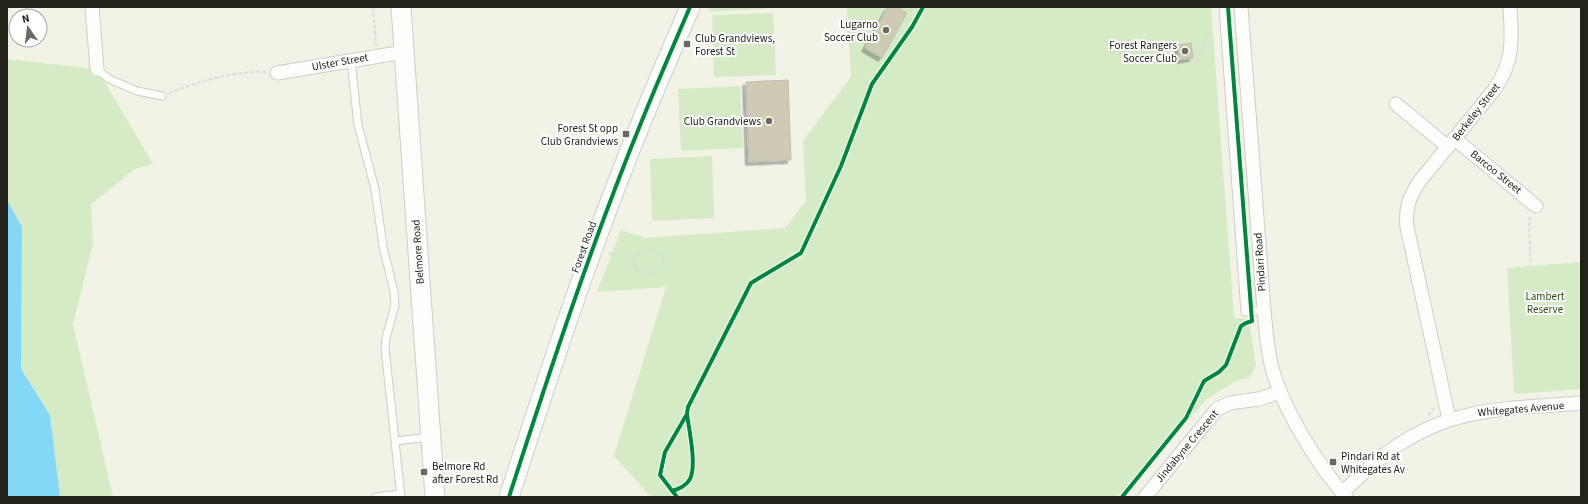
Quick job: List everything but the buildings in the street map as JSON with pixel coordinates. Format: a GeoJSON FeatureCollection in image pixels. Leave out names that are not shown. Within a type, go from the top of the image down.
{"type":"FeatureCollection","features":[{"type":"Feature","properties":{"kind":"street"},"geometry":{"type":"LineString","coordinates":[[92,7],[97,69]]}},
{"type":"Feature","properties":{"kind":"street","name":"Belmore Road"},"geometry":{"type":"LineString","coordinates":[[401,7],[435,497]]}},
{"type":"Feature","properties":{"kind":"street","name":"Forest Road"},"geometry":{"type":"LineString","coordinates":[[509,497],[531,428],[601,226],[643,118],[690,7]]}},
{"type":"Feature","properties":{"kind":"street","name":"Pindari Road"},"geometry":{"type":"LineString","coordinates":[[1241,7],[1268,351],[1280,392],[1292,415],[1326,473],[1344,495]]}},
{"type":"Feature","properties":{"kind":"street","name":"Berkeley Street"},"geometry":{"type":"LineString","coordinates":[[1449,420],[1402,202],[1412,192],[1494,90],[1505,74],[1509,62],[1512,42],[1510,7]]}},
{"type":"Feature","properties":{"kind":"street","name":"Ulster Street"},"geometry":{"type":"LineString","coordinates":[[277,73],[404,52]]}},
{"type":"Feature","properties":{"kind":"street","name":"Barcoo Street"},"geometry":{"type":"LineString","coordinates":[[1396,104],[1536,206]]}},
{"type":"Feature","properties":{"kind":"street","name":"Jindabyne Crescent"},"geometry":{"type":"LineString","coordinates":[[1145,497],[1217,409],[1230,403],[1259,400],[1280,392]]}},
{"type":"Feature","properties":{"kind":"street","name":"Whitegates Avenue"},"geometry":{"type":"LineString","coordinates":[[1344,495],[1390,450],[1416,434],[1449,420],[1492,410],[1581,403]]}},
{"type":"Feature","properties":{"kind":"lane"},"geometry":{"type":"LineString","coordinates":[[1223,7],[1245,312],[1264,310]]}},
{"type":"Feature","properties":{"kind":"lane"},"geometry":{"type":"LineString","coordinates":[[350,60],[358,125],[375,189],[382,246],[394,292],[395,306],[386,338],[385,348],[401,495],[376,497]]}},
{"type":"Feature","properties":{"kind":"lane"},"geometry":{"type":"LineString","coordinates":[[97,69],[109,79],[137,91],[162,96]]}},
{"type":"Feature","properties":{"kind":"lane"},"geometry":{"type":"LineString","coordinates":[[395,442],[431,437]]}},
{"type":"Feature","properties":{"kind":"path"},"geometry":{"type":"LineString","coordinates":[[373,7],[376,48]]}},
{"type":"Feature","properties":{"kind":"path"},"geometry":{"type":"LineString","coordinates":[[1196,63],[1209,33],[1212,32]]}},
{"type":"Feature","properties":{"kind":"path"},"geometry":{"type":"LineString","coordinates":[[162,96],[189,85],[254,71],[277,73]]}},
{"type":"Feature","properties":{"kind":"path"},"geometry":{"type":"LineString","coordinates":[[1531,271],[1529,220],[1536,206]]}},
{"type":"Feature","properties":{"kind":"path"},"geometry":{"type":"LineString","coordinates":[[647,250],[658,252],[663,259],[660,269],[648,274],[637,271],[633,263],[636,255],[647,250]]}},
{"type":"Feature","properties":{"kind":"path"},"geometry":{"type":"LineString","coordinates":[[1187,415],[1193,419],[1198,418]]}},
{"type":"Feature","properties":{"kind":"green space"},"geometry":{"type":"Polygon","coordinates":[[[711,7],[792,7],[708,12],[711,7]]]}},
{"type":"Feature","properties":{"kind":"green space"},"geometry":{"type":"Polygon","coordinates":[[[847,7],[1211,7],[1234,318],[1249,319],[1256,366],[1250,377],[1232,383],[1206,400],[1118,497],[651,497],[614,456],[666,287],[597,292],[621,230],[645,238],[785,228],[806,201],[803,141],[851,77],[847,7]]]}},
{"type":"Feature","properties":{"kind":"green space"},"geometry":{"type":"Polygon","coordinates":[[[773,13],[776,75],[714,77],[712,15],[773,13]]]}},
{"type":"Feature","properties":{"kind":"green space"},"geometry":{"type":"Polygon","coordinates":[[[7,59],[97,69],[153,164],[135,169],[91,204],[93,243],[73,324],[113,497],[60,497],[50,415],[21,369],[22,227],[7,200],[7,59]]]}},
{"type":"Feature","properties":{"kind":"green space"},"geometry":{"type":"Polygon","coordinates":[[[740,86],[743,148],[681,151],[678,89],[740,86]]]}},
{"type":"Feature","properties":{"kind":"green space"},"geometry":{"type":"Polygon","coordinates":[[[712,156],[714,218],[652,221],[650,159],[712,156]]]}},
{"type":"Feature","properties":{"kind":"green space","name":"Lambert Reserve"},"geometry":{"type":"Polygon","coordinates":[[[1581,262],[1581,389],[1514,394],[1507,268],[1581,262]]]}},
{"type":"Feature","properties":{"kind":"water"},"geometry":{"type":"Polygon","coordinates":[[[7,200],[22,227],[21,369],[50,415],[60,497],[7,497],[7,200]]]}},
{"type":"Feature","properties":{"kind":"cycle path"},"geometry":{"type":"LineString","coordinates":[[509,497],[556,354],[606,212],[690,7]]}},
{"type":"Feature","properties":{"kind":"cycle path"},"geometry":{"type":"LineString","coordinates":[[677,497],[660,475],[665,452],[687,414],[688,407],[751,283],[801,253],[841,166],[872,84],[912,27],[923,7]]}},
{"type":"Feature","properties":{"kind":"cycle path"},"geometry":{"type":"LineString","coordinates":[[1122,497],[1186,418],[1204,381],[1219,372],[1226,365],[1241,326],[1252,321],[1228,7]]}},
{"type":"Feature","properties":{"kind":"cycle path"},"geometry":{"type":"LineString","coordinates":[[672,491],[686,484],[692,473],[693,456],[687,414]]}},
{"type":"Feature","properties":{"kind":"place","name":"Lugarno Soccer Club"},"geometry":{"type":"Point","coordinates":[886,30]}},
{"type":"Feature","properties":{"kind":"place","name":"Club Grandviews, Forest St"},"geometry":{"type":"Point","coordinates":[687,44]}},
{"type":"Feature","properties":{"kind":"place","name":"Forest Rangers Soccer Club"},"geometry":{"type":"Point","coordinates":[1185,51]}},
{"type":"Feature","properties":{"kind":"place","name":"Club Grandviews"},"geometry":{"type":"Point","coordinates":[769,121]}},
{"type":"Feature","properties":{"kind":"place","name":"Forest St opp Club Grandviews"},"geometry":{"type":"Point","coordinates":[626,134]}},
{"type":"Feature","properties":{"kind":"place","name":"Pindari Rd at Whitegates Av"},"geometry":{"type":"Point","coordinates":[1333,462]}},
{"type":"Feature","properties":{"kind":"place","name":"Belmore Rd after Forest Rd"},"geometry":{"type":"Point","coordinates":[424,472]}}]}
